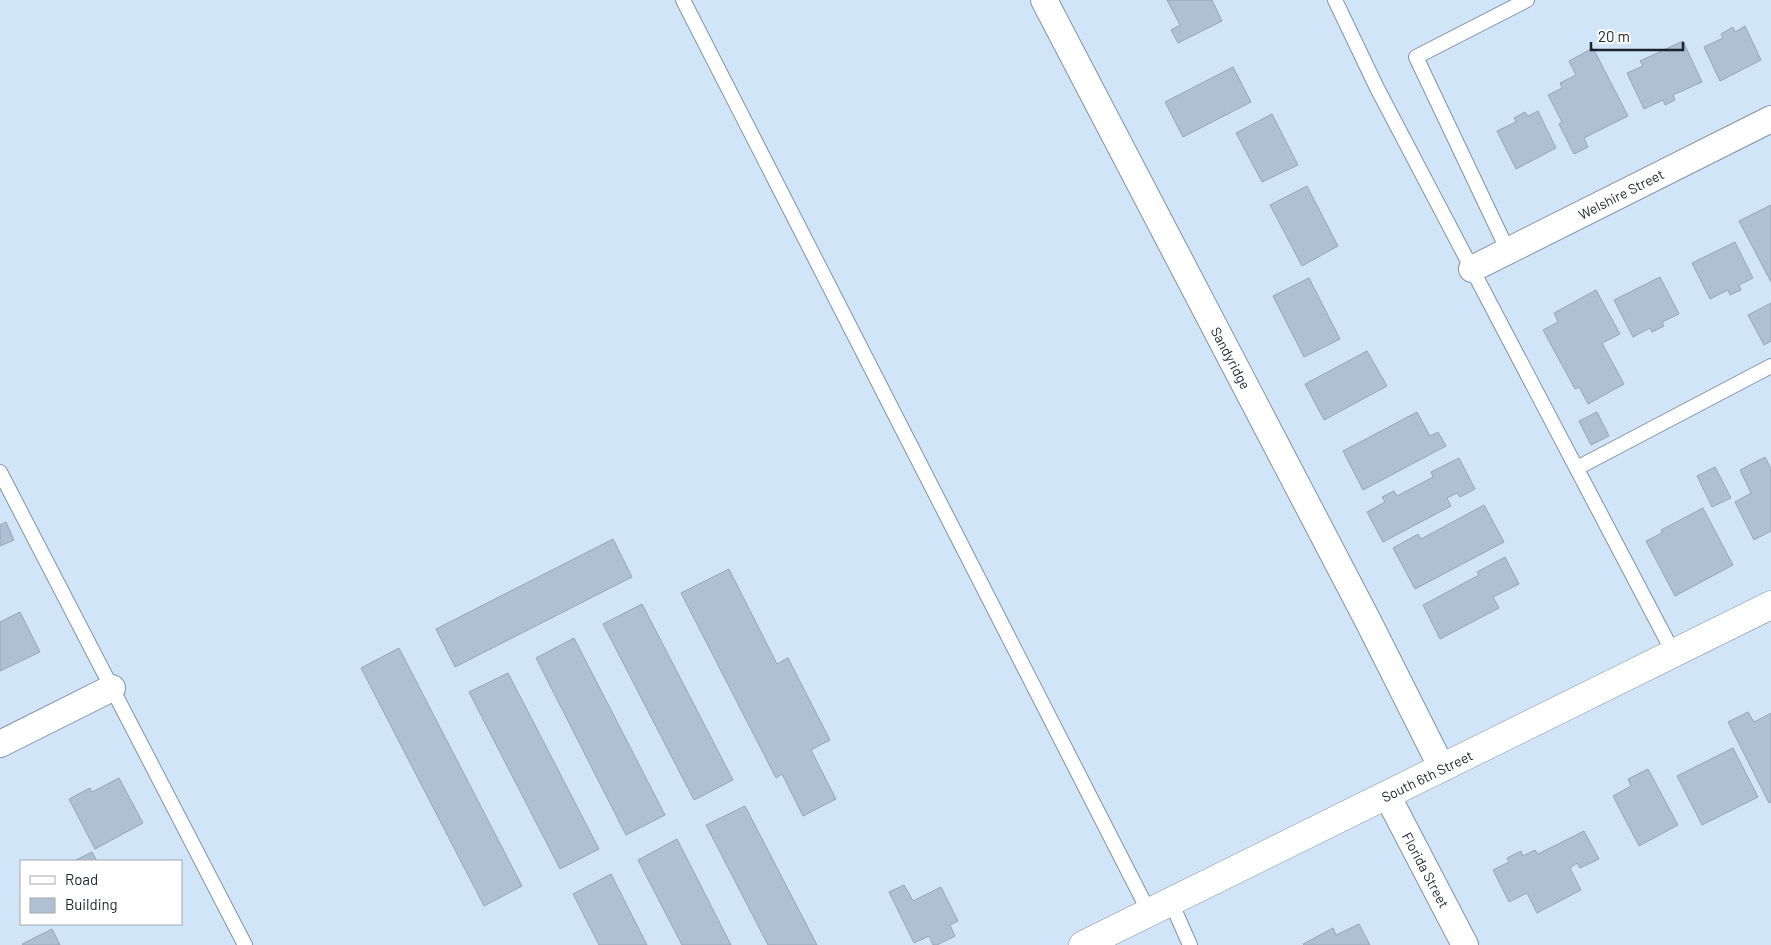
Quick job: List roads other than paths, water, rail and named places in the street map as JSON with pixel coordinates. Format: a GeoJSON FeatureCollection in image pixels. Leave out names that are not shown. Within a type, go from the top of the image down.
{"type":"FeatureCollection","features":[{"type":"Feature","properties":{"kind":"street","name":"Sandyridge"},"geometry":{"type":"LineString","coordinates":[[1044,0],[1367,619],[1442,768]]}},
{"type":"Feature","properties":{"kind":"street","name":"Welshire Street"},"geometry":{"type":"LineString","coordinates":[[1472,269],[1771,119]]}},
{"type":"Feature","properties":{"kind":"street","name":"South 6th Street"},"geometry":{"type":"LineString","coordinates":[[1083,945],[1771,605]]}},
{"type":"Feature","properties":{"kind":"street"},"geometry":{"type":"LineString","coordinates":[[0,744],[112,688]]}},
{"type":"Feature","properties":{"kind":"street","name":"Florida Street"},"geometry":{"type":"LineString","coordinates":[[1387,796],[1466,945]]}},
{"type":"Feature","properties":{"kind":"lane"},"geometry":{"type":"LineString","coordinates":[[683,0],[1160,907],[1190,945]]}},
{"type":"Feature","properties":{"kind":"lane"},"geometry":{"type":"LineString","coordinates":[[1335,0],[1377,88],[1674,654]]}},
{"type":"Feature","properties":{"kind":"lane"},"geometry":{"type":"LineString","coordinates":[[1508,251],[1416,58],[1527,0]]}},
{"type":"Feature","properties":{"kind":"lane"},"geometry":{"type":"LineString","coordinates":[[1577,468],[1771,366]]}},
{"type":"Feature","properties":{"kind":"lane"},"geometry":{"type":"LineString","coordinates":[[0,472],[245,945]]}}]}
